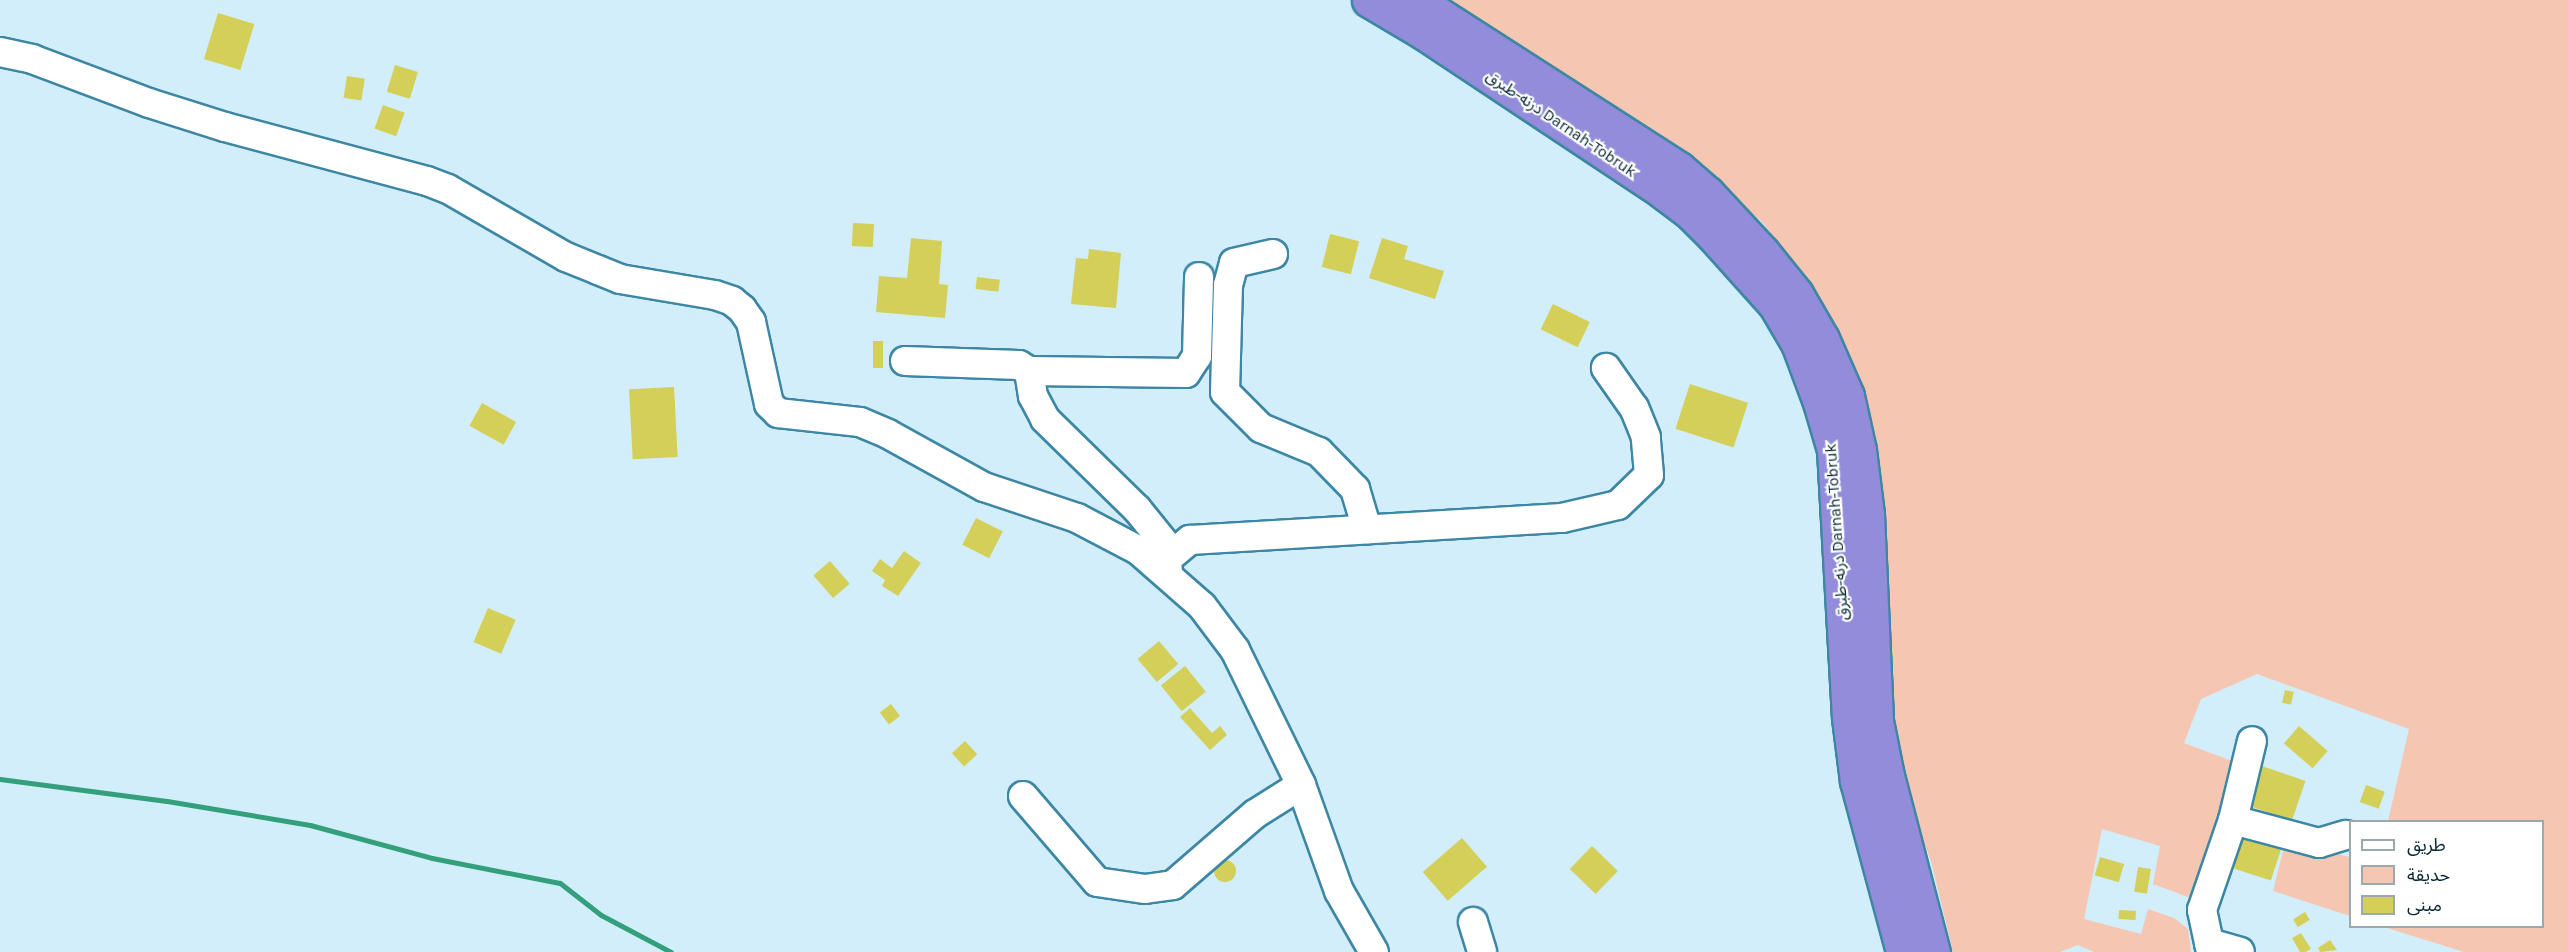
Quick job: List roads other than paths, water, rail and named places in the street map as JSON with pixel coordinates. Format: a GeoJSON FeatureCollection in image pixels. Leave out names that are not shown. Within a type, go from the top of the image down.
{"type":"FeatureCollection","features":[{"type":"Feature","properties":{"kind":"highway","name":"درنه-طبرق Darnah-Tobruk"},"geometry":{"type":"LineString","coordinates":[[1369,0],[1423,32],[1690,212],[1775,304],[1798,344],[1820,402],[1834,450],[1849,718],[1857,781],[1903,952]]}},
{"type":"Feature","properties":{"kind":"highway","name":"درنه-طبرق Darnah-Tobruk"},"geometry":{"type":"LineString","coordinates":[[1416,0],[1679,169],[1707,193],[1763,253],[1796,294],[1822,339],[1847,396],[1859,450],[1867,514],[1876,721],[1890,787],[1933,952]]}},
{"type":"Feature","properties":{"kind":"street"},"geometry":{"type":"LineString","coordinates":[[0,52],[32,59],[149,103],[225,127],[427,181],[448,189],[566,257],[620,279],[715,295],[732,301],[742,309],[751,322],[769,404],[778,413],[860,422],[888,434],[984,487],[1077,518],[1167,566],[1202,606],[1235,650],[1301,785],[1339,891],[1374,952]]}},
{"type":"Feature","properties":{"kind":"street"},"geometry":{"type":"LineString","coordinates":[[1273,254],[1234,262],[1228,285],[1225,392],[1261,428],[1319,452],[1355,489],[1367,529]]}},
{"type":"Feature","properties":{"kind":"street"},"geometry":{"type":"LineString","coordinates":[[905,362],[1020,365],[1029,371],[1186,373],[1197,356],[1199,277]]}},
{"type":"Feature","properties":{"kind":"street"},"geometry":{"type":"LineString","coordinates":[[1167,566],[1190,540],[1562,518],[1618,505],[1649,474],[1646,437],[1634,408],[1606,368]]}},
{"type":"Feature","properties":{"kind":"street"},"geometry":{"type":"LineString","coordinates":[[1029,371],[1033,396],[1045,419],[1137,509],[1166,545],[1167,566]]}},
{"type":"Feature","properties":{"kind":"street"},"geometry":{"type":"LineString","coordinates":[[2240,952],[2210,948],[2202,910],[2233,820],[2252,741]]}},
{"type":"Feature","properties":{"kind":"street"},"geometry":{"type":"LineString","coordinates":[[1023,796],[1097,882],[1145,890],[1173,885],[1256,814],[1301,785]]}},
{"type":"Feature","properties":{"kind":"street"},"geometry":{"type":"LineString","coordinates":[[2233,820],[2319,843],[2346,835]]}},
{"type":"Feature","properties":{"kind":"street"},"geometry":{"type":"LineString","coordinates":[[1473,922],[1482,952]]}},
{"type":"Feature","properties":{"kind":"waterway"},"geometry":{"type":"LineString","coordinates":[[0,779],[167,801],[310,825],[432,858],[560,883],[601,915],[671,952]]}}]}
